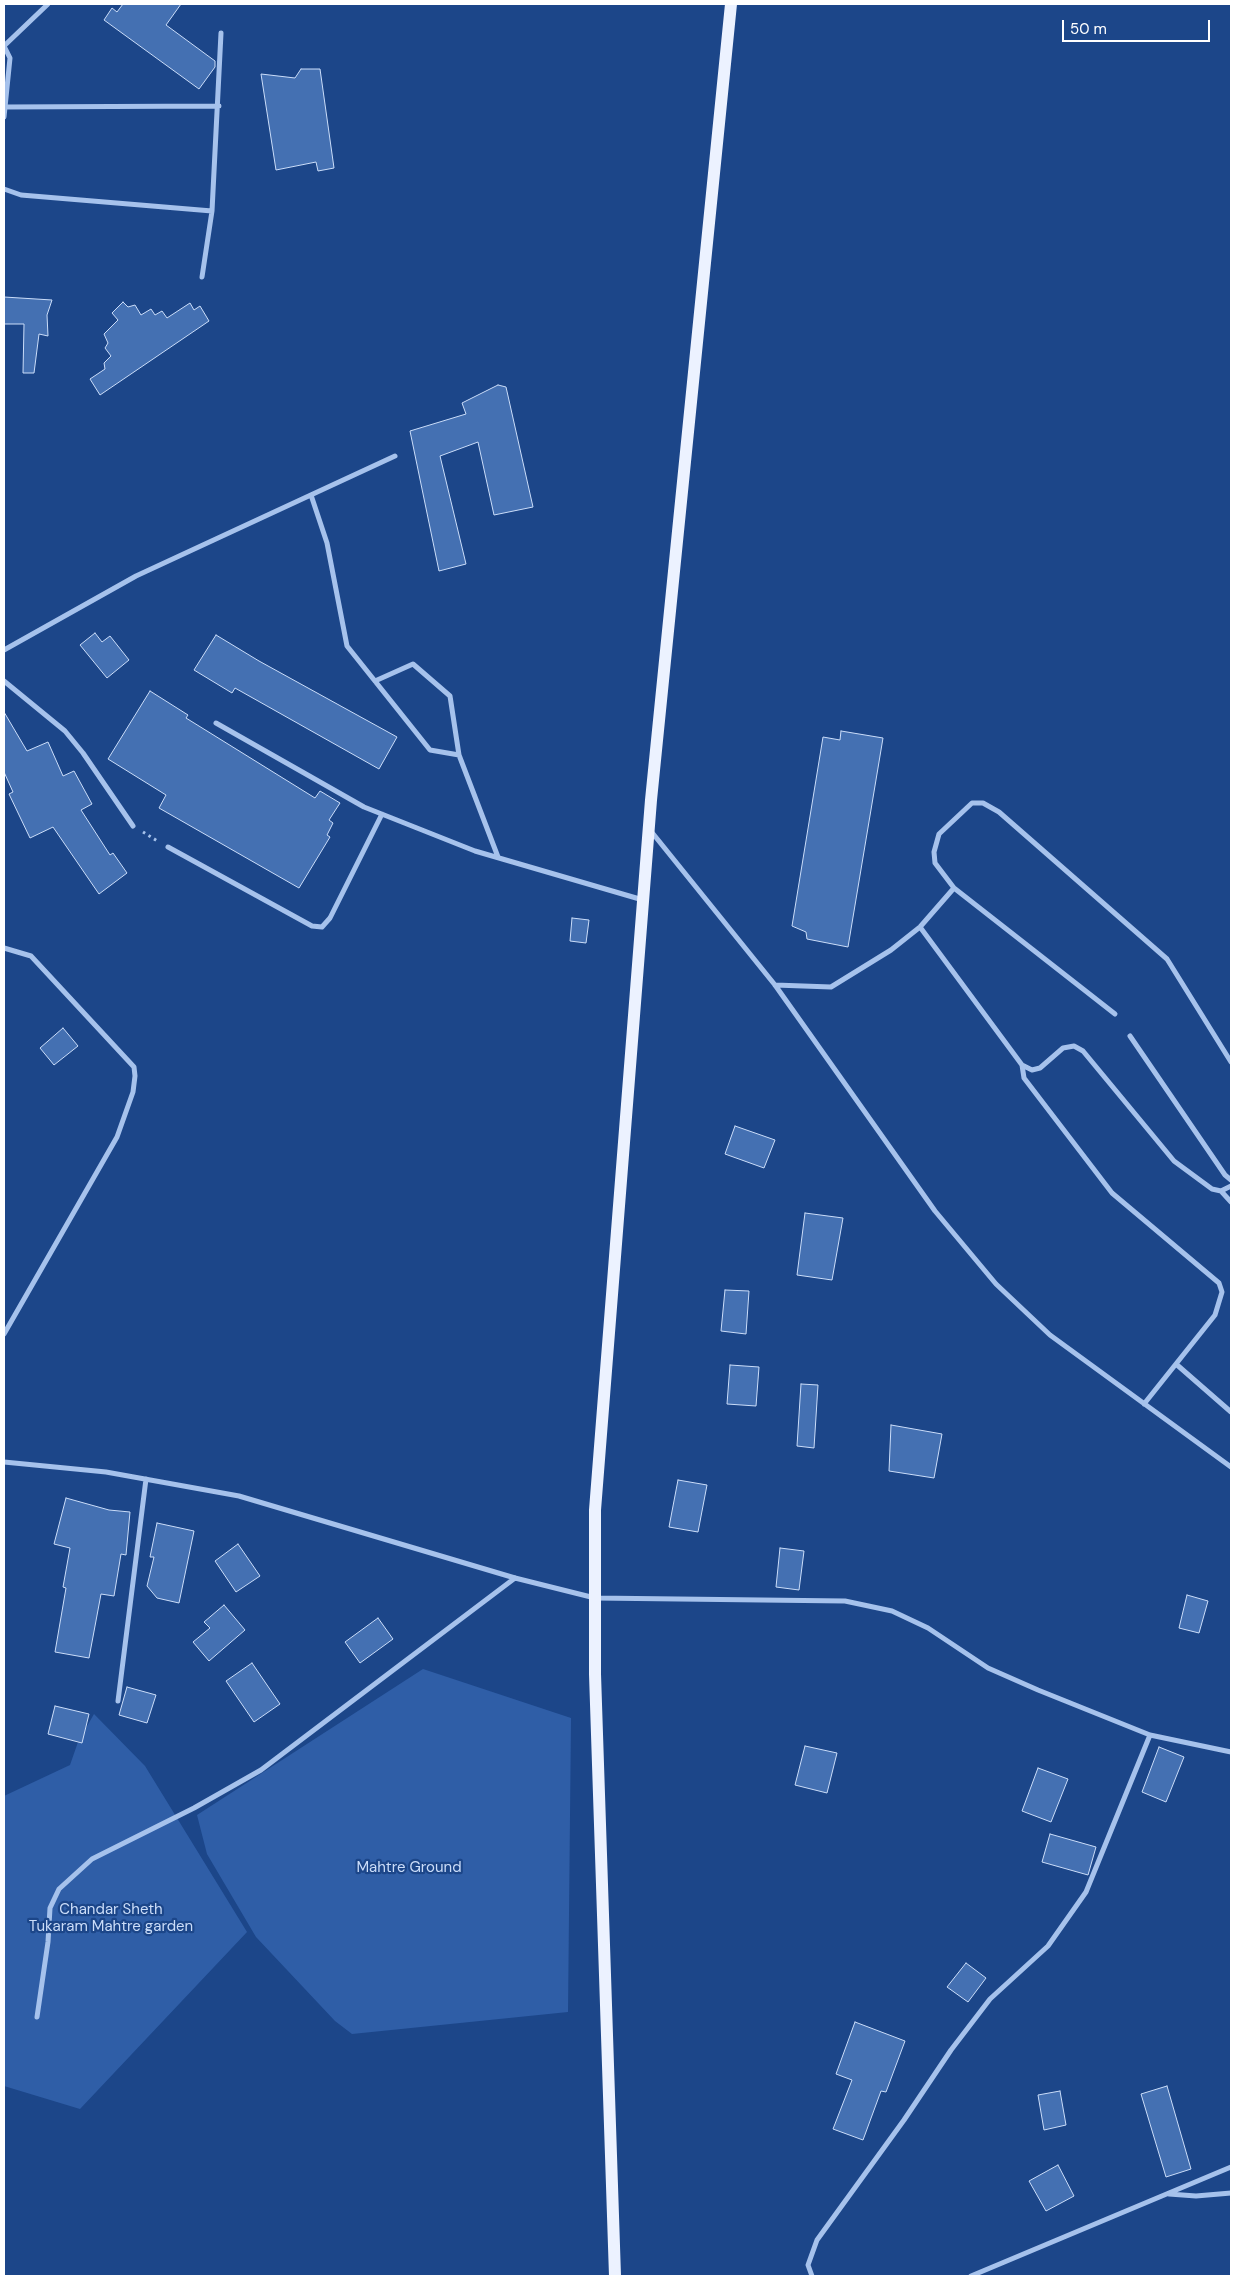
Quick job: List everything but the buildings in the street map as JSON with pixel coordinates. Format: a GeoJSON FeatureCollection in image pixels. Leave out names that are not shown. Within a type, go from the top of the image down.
{"type":"FeatureCollection","features":[{"type":"Feature","properties":{"kind":"main road"},"geometry":{"type":"LineString","coordinates":[[615,2276],[595,1674],[595,1510],[648,828],[731,4]]}},
{"type":"Feature","properties":{"kind":"street"},"geometry":{"type":"LineString","coordinates":[[4,117],[10,58],[4,46],[48,4]]}},
{"type":"Feature","properties":{"kind":"street"},"geometry":{"type":"LineString","coordinates":[[202,277],[212,211],[219,106],[221,33]]}},
{"type":"Feature","properties":{"kind":"street"},"geometry":{"type":"LineString","coordinates":[[5,107],[219,106]]}},
{"type":"Feature","properties":{"kind":"street"},"geometry":{"type":"LineString","coordinates":[[4,189],[21,195],[212,211]]}},
{"type":"Feature","properties":{"kind":"street"},"geometry":{"type":"LineString","coordinates":[[4,650],[136,576],[394,456]]}},
{"type":"Feature","properties":{"kind":"street"},"geometry":{"type":"LineString","coordinates":[[310,495],[327,542],[347,646],[430,750],[459,755]]}},
{"type":"Feature","properties":{"kind":"street"},"geometry":{"type":"LineString","coordinates":[[375,681],[413,664],[450,696],[459,755],[498,858]]}},
{"type":"Feature","properties":{"kind":"street"},"geometry":{"type":"LineString","coordinates":[[4,681],[65,732],[83,753],[133,826]]}},
{"type":"Feature","properties":{"kind":"street"},"geometry":{"type":"LineString","coordinates":[[216,723],[364,807],[475,851],[643,900]]}},
{"type":"Feature","properties":{"kind":"street"},"geometry":{"type":"LineString","coordinates":[[1115,1014],[954,888],[935,863],[934,852],[939,834],[972,803],[983,803],[999,812],[1167,959],[1231,1062]]}},
{"type":"Feature","properties":{"kind":"street"},"geometry":{"type":"LineString","coordinates":[[168,847],[312,926],[322,927],[330,918],[382,814]]}},
{"type":"Feature","properties":{"kind":"street"},"geometry":{"type":"LineString","coordinates":[[648,828],[775,985],[934,1211],[996,1284],[1050,1335],[1231,1467]]}},
{"type":"Feature","properties":{"kind":"street"},"geometry":{"type":"LineString","coordinates":[[775,985],[831,986],[891,950],[920,927],[954,888]]}},
{"type":"Feature","properties":{"kind":"street"},"geometry":{"type":"LineString","coordinates":[[920,927],[1022,1065],[1032,1070],[1040,1068],[1063,1048],[1074,1046],[1083,1051],[1174,1160],[1212,1189],[1221,1191],[1231,1202]]}},
{"type":"Feature","properties":{"kind":"street"},"geometry":{"type":"LineString","coordinates":[[4,948],[31,956],[134,1067],[135,1076],[134,1092],[116,1137],[4,1334]]}},
{"type":"Feature","properties":{"kind":"street"},"geometry":{"type":"LineString","coordinates":[[1130,1036],[1225,1175],[1231,1180]]}},
{"type":"Feature","properties":{"kind":"street"},"geometry":{"type":"LineString","coordinates":[[1022,1065],[1024,1078],[1112,1193],[1219,1283],[1222,1292],[1215,1316],[1144,1404]]}},
{"type":"Feature","properties":{"kind":"street"},"geometry":{"type":"LineString","coordinates":[[1221,1191],[1231,1186]]}},
{"type":"Feature","properties":{"kind":"street"},"geometry":{"type":"LineString","coordinates":[[1176,1364],[1231,1412]]}},
{"type":"Feature","properties":{"kind":"street"},"geometry":{"type":"LineString","coordinates":[[4,1462],[106,1472],[240,1496],[515,1578],[595,1598],[845,1601],[892,1611],[928,1628],[988,1668],[1150,1735],[1231,1752]]}},
{"type":"Feature","properties":{"kind":"street"},"geometry":{"type":"LineString","coordinates":[[118,1701],[146,1479]]}},
{"type":"Feature","properties":{"kind":"street"},"geometry":{"type":"LineString","coordinates":[[37,2017],[48,1942],[50,1908],[59,1889],[92,1859],[194,1808],[260,1770],[515,1578]]}},
{"type":"Feature","properties":{"kind":"street"},"geometry":{"type":"LineString","coordinates":[[812,2276],[808,2265],[817,2240],[904,2120],[951,2050],[990,2000],[1048,1946],[1086,1892],[1150,1735]]}},
{"type":"Feature","properties":{"kind":"street"},"geometry":{"type":"LineString","coordinates":[[971,2276],[1231,2167]]}},
{"type":"Feature","properties":{"kind":"street"},"geometry":{"type":"LineString","coordinates":[[1166,2194],[1196,2196],[1231,2193]]}},
{"type":"Feature","properties":{"kind":"path"},"geometry":{"type":"LineString","coordinates":[[133,826],[168,847]]}},
{"type":"Feature","properties":{"kind":"green space","name":"Mahtre Ground"},"geometry":{"type":"Polygon","coordinates":[[[423,1669],[571,1718],[568,2012],[352,2034],[335,2021],[256,1937],[207,1854],[197,1815],[423,1669]]]}},
{"type":"Feature","properties":{"kind":"green space","name":"Chandar Sheth Tukaram Mahtre garden"},"geometry":{"type":"Polygon","coordinates":[[[94,1714],[145,1766],[247,1932],[80,2109],[4,2086],[4,1796],[70,1765],[78,1742],[94,1714]]]}}]}
